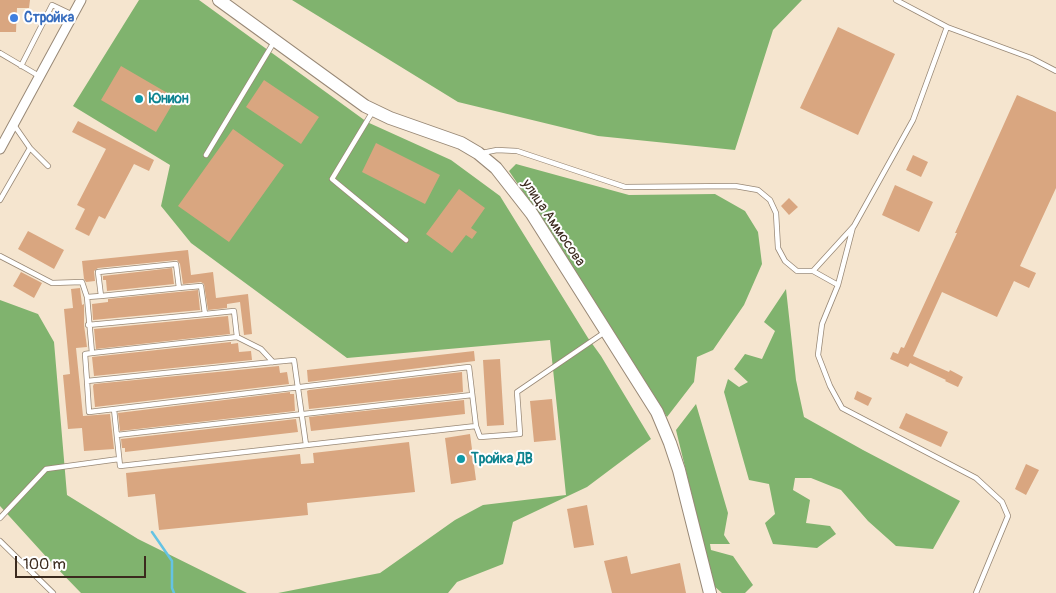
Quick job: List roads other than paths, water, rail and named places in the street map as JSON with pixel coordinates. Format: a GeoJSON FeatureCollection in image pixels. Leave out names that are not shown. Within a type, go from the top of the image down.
{"type":"FeatureCollection","features":[{"type":"Feature","properties":{"kind":"street"},"geometry":{"type":"LineString","coordinates":[[0,149],[81,0]]}},
{"type":"Feature","properties":{"kind":"street","name":"улица Аммосова"},"geometry":{"type":"LineString","coordinates":[[219,0],[366,106],[390,118],[461,143],[478,153],[496,168],[532,214],[657,412],[679,470],[710,593]]}},
{"type":"Feature","properties":{"kind":"lane"},"geometry":{"type":"LineString","coordinates":[[896,0],[947,27],[1030,58],[1056,71]]}},
{"type":"Feature","properties":{"kind":"lane"},"geometry":{"type":"LineString","coordinates":[[21,66],[52,5],[73,15]]}},
{"type":"Feature","properties":{"kind":"lane"},"geometry":{"type":"LineString","coordinates":[[947,27],[912,120],[854,226],[838,285],[822,324],[818,355],[830,386],[842,408],[976,478],[1002,502],[1008,516],[976,593]]}},
{"type":"Feature","properties":{"kind":"lane"},"geometry":{"type":"LineString","coordinates":[[206,155],[275,41]]}},
{"type":"Feature","properties":{"kind":"lane"},"geometry":{"type":"LineString","coordinates":[[0,53],[40,76]]}},
{"type":"Feature","properties":{"kind":"lane"},"geometry":{"type":"LineString","coordinates":[[373,110],[332,179],[406,240]]}},
{"type":"Feature","properties":{"kind":"lane"},"geometry":{"type":"LineString","coordinates":[[14,124],[30,148],[48,166]]}},
{"type":"Feature","properties":{"kind":"lane"},"geometry":{"type":"LineString","coordinates":[[0,200],[30,148]]}},
{"type":"Feature","properties":{"kind":"lane"},"geometry":{"type":"LineString","coordinates":[[478,153],[497,150],[517,152],[625,187],[735,186],[758,190],[770,200],[776,213],[778,248],[785,262],[797,271],[813,271],[838,285]]}},
{"type":"Feature","properties":{"kind":"lane"},"geometry":{"type":"LineString","coordinates":[[813,271],[854,226]]}},
{"type":"Feature","properties":{"kind":"lane"},"geometry":{"type":"LineString","coordinates":[[0,256],[52,283],[82,282],[87,297],[92,353]]}},
{"type":"Feature","properties":{"kind":"lane"},"geometry":{"type":"LineString","coordinates":[[100,296],[98,272],[176,264],[179,288]]}},
{"type":"Feature","properties":{"kind":"lane"},"geometry":{"type":"LineString","coordinates":[[87,297],[201,286],[205,314]]}},
{"type":"Feature","properties":{"kind":"lane"},"geometry":{"type":"LineString","coordinates":[[88,325],[234,311],[237,336]]}},
{"type":"Feature","properties":{"kind":"lane"},"geometry":{"type":"LineString","coordinates":[[273,362],[260,349],[237,336],[85,354],[89,412],[469,367],[476,426],[480,436],[520,434],[517,392],[606,331]]}},
{"type":"Feature","properties":{"kind":"lane"},"geometry":{"type":"LineString","coordinates":[[87,381],[294,360],[306,445]]}},
{"type":"Feature","properties":{"kind":"lane"},"geometry":{"type":"LineString","coordinates":[[117,435],[472,395]]}},
{"type":"Feature","properties":{"kind":"lane"},"geometry":{"type":"LineString","coordinates":[[114,409],[120,466],[476,426]]}},
{"type":"Feature","properties":{"kind":"lane"},"geometry":{"type":"LineString","coordinates":[[0,518],[46,469],[119,459]]}},
{"type":"Feature","properties":{"kind":"lane"},"geometry":{"type":"LineString","coordinates":[[0,541],[53,593]]}},
{"type":"Feature","properties":{"kind":"waterway"},"geometry":{"type":"LineString","coordinates":[[152,532],[172,561],[172,588],[174,593]]}},
{"type":"Feature","properties":{"kind":"place","name":"Стройка"},"geometry":{"type":"Point","coordinates":[14,18]}},
{"type":"Feature","properties":{"kind":"place","name":"Юнион"},"geometry":{"type":"Point","coordinates":[139,99]}},
{"type":"Feature","properties":{"kind":"place","name":"Тройка ДВ"},"geometry":{"type":"Point","coordinates":[461,459]}}]}
